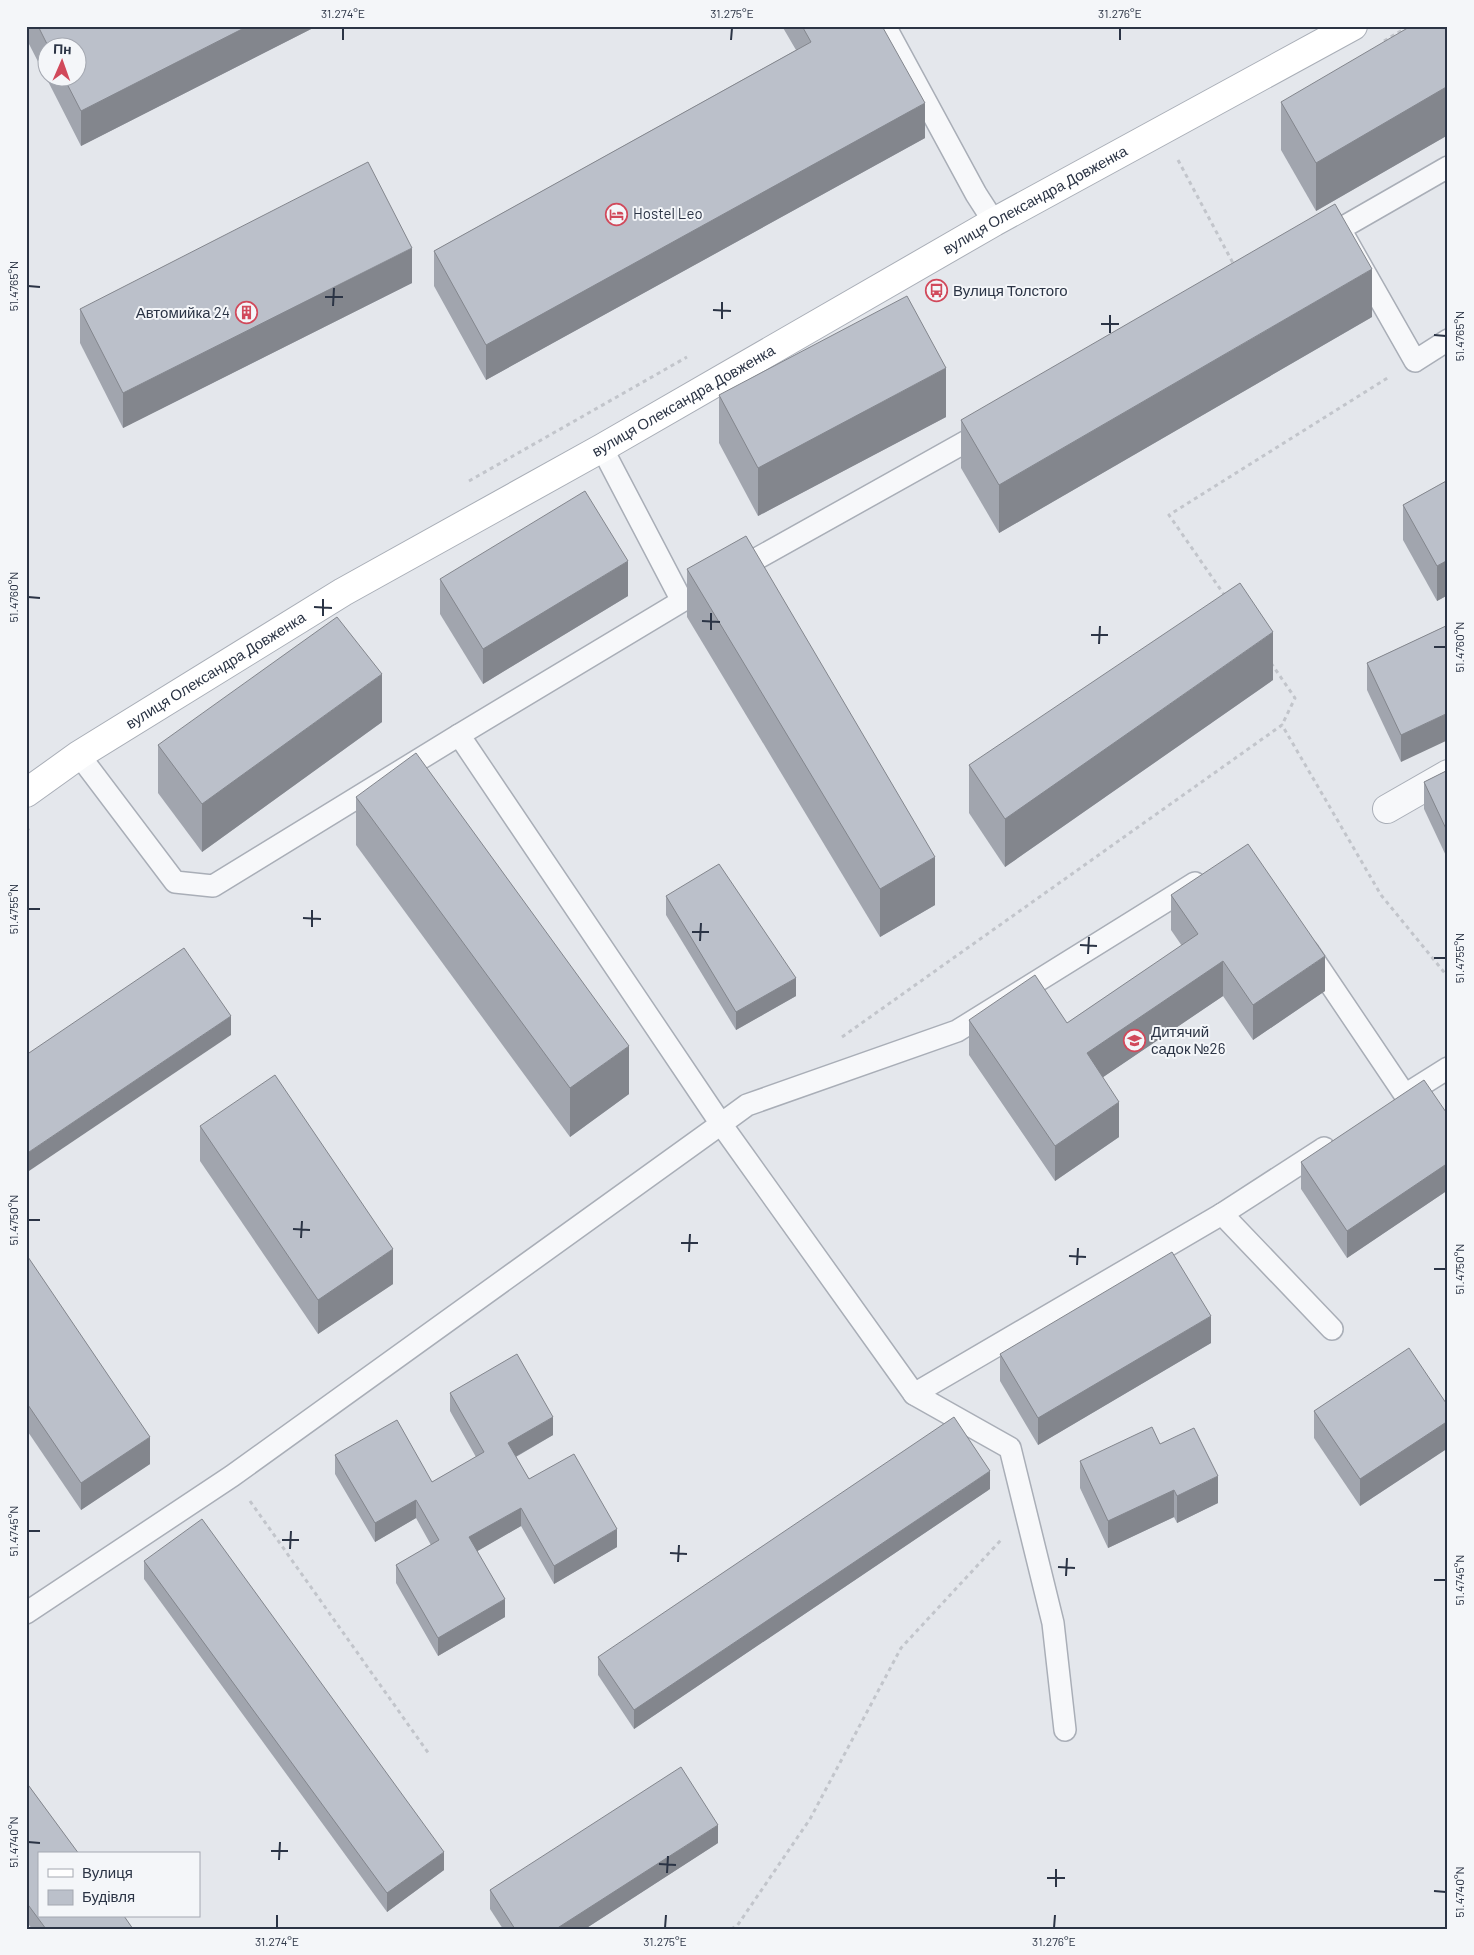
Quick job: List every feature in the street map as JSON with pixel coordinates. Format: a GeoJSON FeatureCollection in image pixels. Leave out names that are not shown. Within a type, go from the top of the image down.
{"type":"FeatureCollection","features":[{"type":"Feature","properties":{"kind":"main road","name":"вулиця Олександра Довженка"},"geometry":{"type":"LineString","coordinates":[[26,793],[79,755],[343,592],[602,448],[994,222],[1353,26]]}},
{"type":"Feature","properties":{"kind":"street"},"geometry":{"type":"LineString","coordinates":[[1387,809],[1448,774]]}},
{"type":"Feature","properties":{"kind":"lane"},"geometry":{"type":"LineString","coordinates":[[885,26],[976,194],[994,222]]}},
{"type":"Feature","properties":{"kind":"lane"},"geometry":{"type":"LineString","coordinates":[[1448,167],[1332,234],[1415,361],[1448,340]]}},
{"type":"Feature","properties":{"kind":"lane"},"geometry":{"type":"LineString","coordinates":[[79,755],[175,882],[213,886],[699,591],[1002,421]]}},
{"type":"Feature","properties":{"kind":"lane"},"geometry":{"type":"LineString","coordinates":[[602,448],[699,591]]}},
{"type":"Feature","properties":{"kind":"lane"},"geometry":{"type":"LineString","coordinates":[[459,735],[721,1124],[914,1394],[1010,1448],[1054,1623],[1065,1730]]}},
{"type":"Feature","properties":{"kind":"lane"},"geometry":{"type":"LineString","coordinates":[[26,1613],[232,1476],[747,1106],[957,1031],[1208,875]]}},
{"type":"Feature","properties":{"kind":"lane"},"geometry":{"type":"LineString","coordinates":[[1296,934],[1397,1100],[1448,1068]]}},
{"type":"Feature","properties":{"kind":"lane"},"geometry":{"type":"LineString","coordinates":[[914,1394],[1222,1214],[1339,1138]]}},
{"type":"Feature","properties":{"kind":"lane"},"geometry":{"type":"LineString","coordinates":[[1222,1214],[1332,1329]]}},
{"type":"Feature","properties":{"kind":"path"},"geometry":{"type":"LineString","coordinates":[[1177,159],[1236,268]]}},
{"type":"Feature","properties":{"kind":"path"},"geometry":{"type":"LineString","coordinates":[[1229,602],[1169,515],[1415,361]]}},
{"type":"Feature","properties":{"kind":"path"},"geometry":{"type":"LineString","coordinates":[[1268,658],[1295,698],[1282,725]]}},
{"type":"Feature","properties":{"kind":"path"},"geometry":{"type":"LineString","coordinates":[[232,1476],[429,1754]]}},
{"type":"Feature","properties":{"kind":"path"},"geometry":{"type":"LineString","coordinates":[[731,1929],[737,1926],[810,1819],[901,1648],[1026,1514]]}},
{"type":"Feature","properties":{"kind":"building"},"geometry":{"type":"Polygon","coordinates":[[[38,26],[248,26],[81,111],[69,88],[88,88],[88,38],[44,38],[38,26]]]}},
{"type":"Feature","properties":{"kind":"building"},"geometry":{"type":"Polygon","coordinates":[[[802,26],[882,26],[925,103],[486,345],[434,251],[811,42],[802,26]]]}},
{"type":"Feature","properties":{"kind":"building"},"geometry":{"type":"Polygon","coordinates":[[[1411,26],[1448,26],[1448,86],[1316,163],[1281,102],[1411,26]]]}},
{"type":"Feature","properties":{"kind":"building","name":"Автомийка 24"},"geometry":{"type":"Polygon","coordinates":[[[368,162],[412,248],[123,393],[80,309],[368,162]]]}},
{"type":"Feature","properties":{"kind":"building"},"geometry":{"type":"Polygon","coordinates":[[[1335,204],[1372,269],[999,485],[961,420],[1335,204]]]}},
{"type":"Feature","properties":{"kind":"building"},"geometry":{"type":"Polygon","coordinates":[[[907,296],[946,368],[758,468],[719,395],[907,296]]]}},
{"type":"Feature","properties":{"kind":"building"},"geometry":{"type":"Polygon","coordinates":[[[1448,480],[1448,560],[1437,566],[1403,505],[1448,480]]]}},
{"type":"Feature","properties":{"kind":"building"},"geometry":{"type":"Polygon","coordinates":[[[585,491],[628,561],[483,649],[440,579],[585,491]]]}},
{"type":"Feature","properties":{"kind":"building"},"geometry":{"type":"Polygon","coordinates":[[[746,536],[935,857],[880,889],[687,569],[746,536]]]}},
{"type":"Feature","properties":{"kind":"building"},"geometry":{"type":"Polygon","coordinates":[[[1240,583],[1273,632],[1005,819],[969,765],[1240,583]]]}},
{"type":"Feature","properties":{"kind":"building"},"geometry":{"type":"Polygon","coordinates":[[[337,617],[382,674],[202,804],[158,745],[337,617]]]}},
{"type":"Feature","properties":{"kind":"building"},"geometry":{"type":"Polygon","coordinates":[[[1448,625],[1448,713],[1401,735],[1367,663],[1448,625]]]}},
{"type":"Feature","properties":{"kind":"building"},"geometry":{"type":"Polygon","coordinates":[[[416,753],[629,1046],[570,1088],[356,797],[416,753]]]}},
{"type":"Feature","properties":{"kind":"building"},"geometry":{"type":"Polygon","coordinates":[[[1448,770],[1448,833],[1424,782],[1448,770]]]}},
{"type":"Feature","properties":{"kind":"building"},"geometry":{"type":"Polygon","coordinates":[[[1248,844],[1325,956],[1253,1005],[1223,961],[1087,1053],[1119,1102],[1055,1146],[969,1020],[1035,975],[1067,1023],[1198,934],[1171,895],[1248,844]]]}},
{"type":"Feature","properties":{"kind":"building"},"geometry":{"type":"Polygon","coordinates":[[[719,864],[796,978],[736,1012],[666,896],[719,864]]]}},
{"type":"Feature","properties":{"kind":"building"},"geometry":{"type":"Polygon","coordinates":[[[184,948],[231,1016],[26,1154],[26,1055],[184,948]]]}},
{"type":"Feature","properties":{"kind":"building"},"geometry":{"type":"Polygon","coordinates":[[[275,1075],[393,1249],[318,1300],[200,1126],[275,1075]]]}},
{"type":"Feature","properties":{"kind":"building"},"geometry":{"type":"Polygon","coordinates":[[[1424,1080],[1448,1115],[1448,1163],[1347,1231],[1301,1162],[1424,1080]]]}},
{"type":"Feature","properties":{"kind":"building"},"geometry":{"type":"Polygon","coordinates":[[[1172,1252],[1211,1316],[1038,1418],[1000,1354],[1172,1252]]]}},
{"type":"Feature","properties":{"kind":"building"},"geometry":{"type":"Polygon","coordinates":[[[28,1257],[150,1437],[81,1483],[26,1402],[26,1258],[28,1257]]]}},
{"type":"Feature","properties":{"kind":"building"},"geometry":{"type":"Polygon","coordinates":[[[1409,1348],[1448,1406],[1448,1421],[1360,1479],[1314,1411],[1409,1348]]]}},
{"type":"Feature","properties":{"kind":"building"},"geometry":{"type":"Polygon","coordinates":[[[517,1354],[553,1417],[508,1443],[529,1479],[574,1454],[617,1529],[554,1566],[521,1508],[469,1537],[505,1599],[438,1638],[396,1565],[439,1540],[416,1500],[375,1523],[335,1455],[397,1420],[432,1482],[484,1452],[450,1393],[517,1354]]]}},
{"type":"Feature","properties":{"kind":"building"},"geometry":{"type":"Polygon","coordinates":[[[954,1417],[990,1471],[634,1710],[598,1657],[954,1417]]]}},
{"type":"Feature","properties":{"kind":"building"},"geometry":{"type":"Polygon","coordinates":[[[1152,1427],[1160,1444],[1194,1428],[1218,1476],[1177,1496],[1174,1490],[1108,1521],[1080,1461],[1152,1427]]]}},
{"type":"Feature","properties":{"kind":"building"},"geometry":{"type":"Polygon","coordinates":[[[202,1519],[444,1852],[387,1893],[144,1561],[202,1519]]]}},
{"type":"Feature","properties":{"kind":"building"},"geometry":{"type":"Polygon","coordinates":[[[681,1767],[718,1825],[556,1929],[515,1929],[490,1890],[681,1767]]]}},
{"type":"Feature","properties":{"kind":"building"},"geometry":{"type":"Polygon","coordinates":[[[26,1782],[78,1852],[38,1852],[38,1918],[125,1918],[133,1929],[46,1929],[26,1902],[26,1782]]]}},
{"type":"Feature","properties":{"kind":"place","name":"Hostel Leo"},"geometry":{"type":"Point","coordinates":[617,214]}},
{"type":"Feature","properties":{"kind":"place","name":"Вулиця Толстого"},"geometry":{"type":"Point","coordinates":[937,291]}},
{"type":"Feature","properties":{"kind":"place","name":"Автомийка 24"},"geometry":{"type":"Point","coordinates":[246,313]}},
{"type":"Feature","properties":{"kind":"place","name":"Дитячий садок №26"},"geometry":{"type":"Point","coordinates":[1135,1041]}}]}
